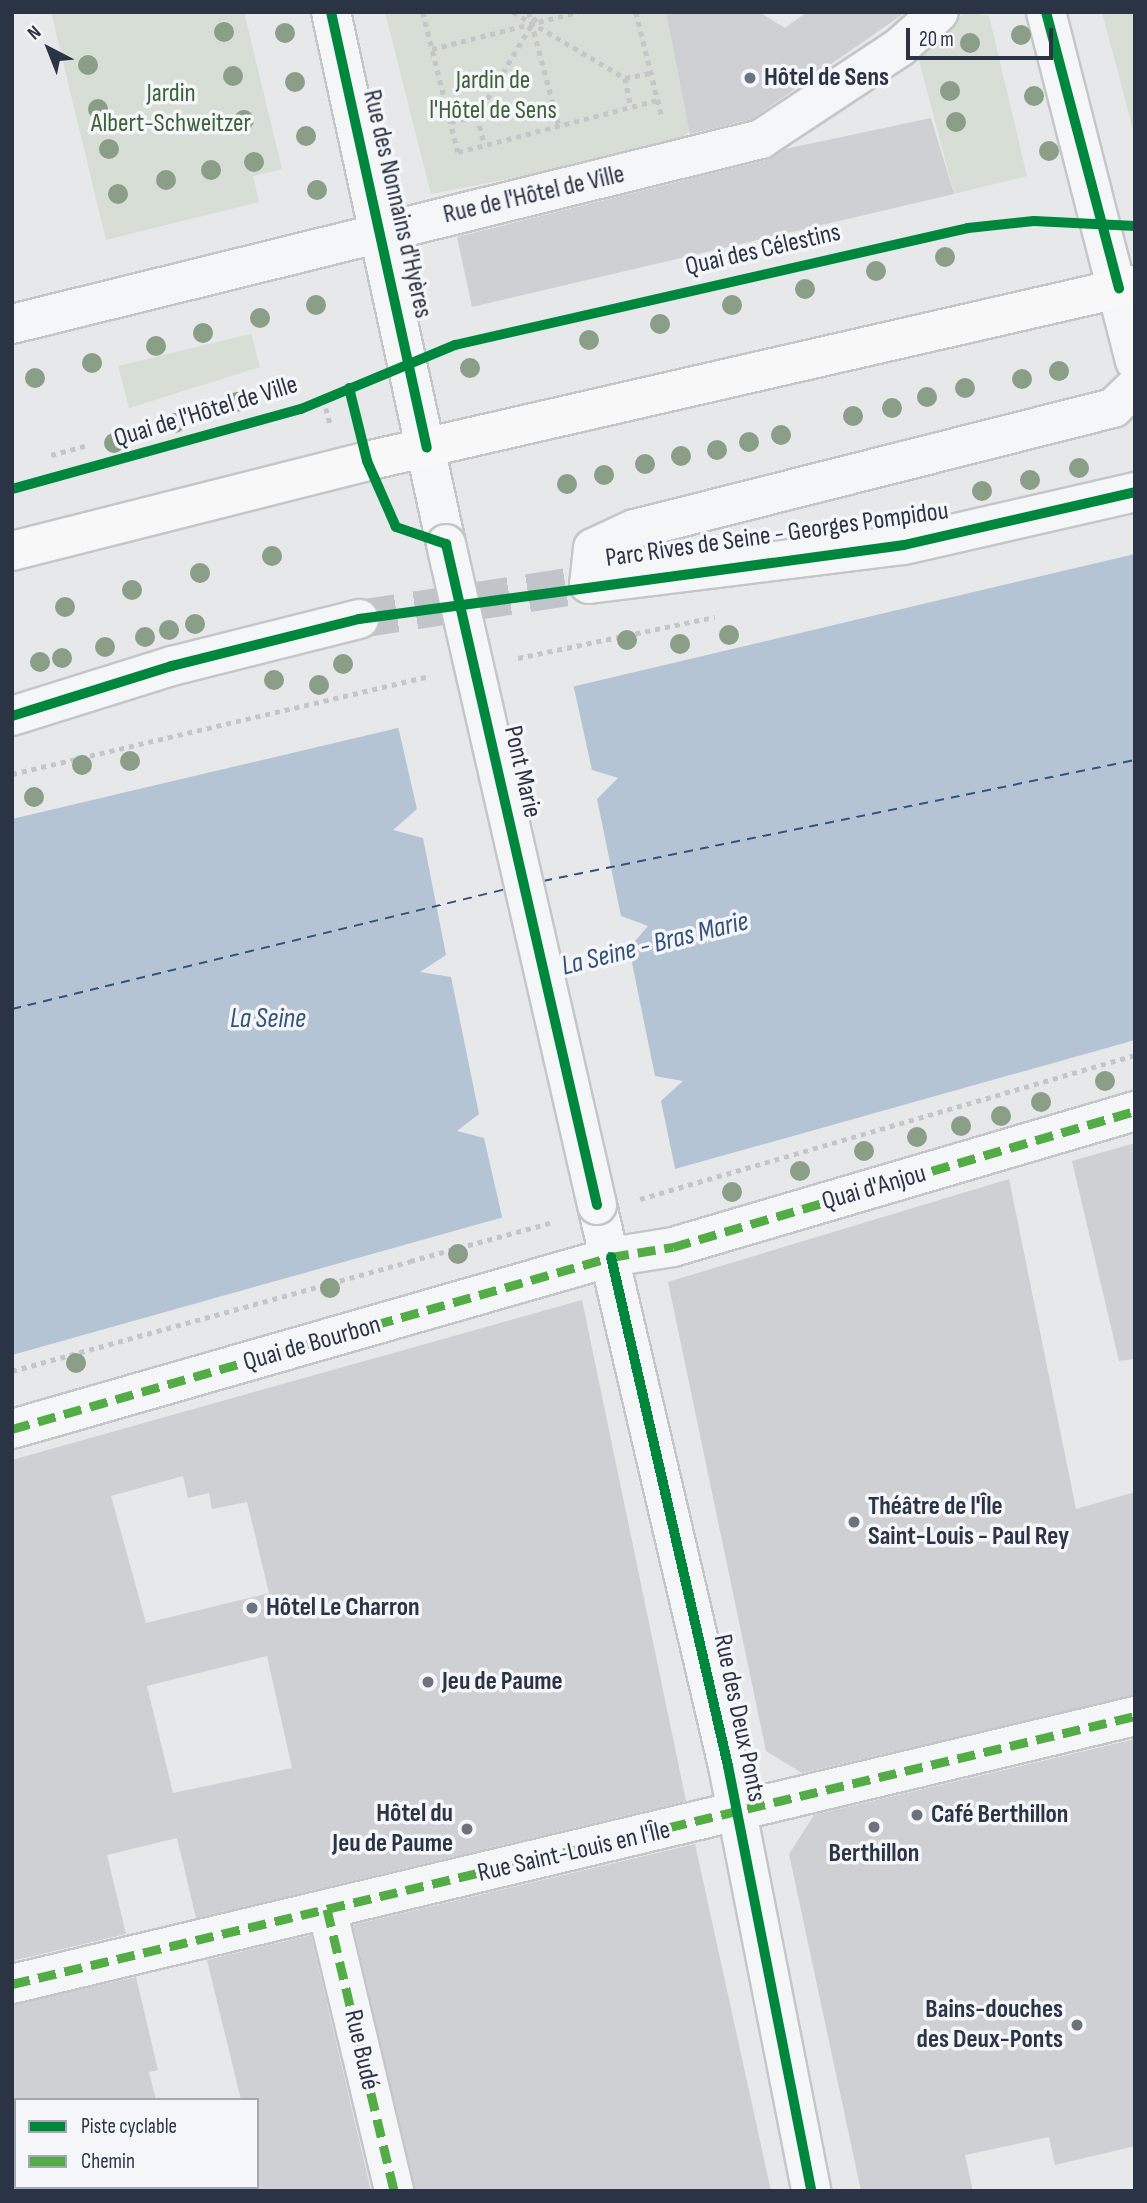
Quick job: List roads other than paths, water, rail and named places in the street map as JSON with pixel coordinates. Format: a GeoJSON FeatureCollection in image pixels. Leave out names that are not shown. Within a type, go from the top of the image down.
{"type":"FeatureCollection","features":[{"type":"Feature","properties":{"kind":"main road"},"geometry":{"type":"LineString","coordinates":[[12,551],[427,448],[1127,287]]}},
{"type":"Feature","properties":{"kind":"street","name":"Rue des Nonnains d'Hyères"},"geometry":{"type":"LineString","coordinates":[[331,12],[427,448]]}},
{"type":"Feature","properties":{"kind":"street","name":"Rue de l'Hôtel de Ville"},"geometry":{"type":"LineString","coordinates":[[12,324],[761,139],[900,47],[939,12]]}},
{"type":"Feature","properties":{"kind":"street"},"geometry":{"type":"LineString","coordinates":[[1046,12],[1127,287],[1135,361]]}},
{"type":"Feature","properties":{"kind":"street","name":"Parc Rives de Seine - Georges Pompidou"},"geometry":{"type":"LineString","coordinates":[[1135,387],[1113,408],[634,528],[593,548],[589,584],[904,545],[1135,492]]}},
{"type":"Feature","properties":{"kind":"street","name":"Pont Marie"},"geometry":{"type":"LineString","coordinates":[[427,448],[446,544],[611,1257]]}},
{"type":"Feature","properties":{"kind":"street"},"geometry":{"type":"LineString","coordinates":[[12,716],[172,666],[359,619]]}},
{"type":"Feature","properties":{"kind":"street","name":"Quai d'Anjou"},"geometry":{"type":"LineString","coordinates":[[611,1257],[673,1247],[1135,1111]]}},
{"type":"Feature","properties":{"kind":"street","name":"Quai de Bourbon"},"geometry":{"type":"LineString","coordinates":[[12,1429],[611,1257]]}},
{"type":"Feature","properties":{"kind":"street","name":"Rue des Deux Ponts"},"geometry":{"type":"LineString","coordinates":[[611,1257],[737,1812],[811,2191]]}},
{"type":"Feature","properties":{"kind":"street","name":"Rue Saint-Louis en l'Île"},"geometry":{"type":"LineString","coordinates":[[12,1984],[1135,1716]]}},
{"type":"Feature","properties":{"kind":"street","name":"Rue Budé"},"geometry":{"type":"LineString","coordinates":[[327,1909],[394,2191]]}},
{"type":"Feature","properties":{"kind":"water","name":"La Seine"},"geometry":{"type":"Polygon","coordinates":[[[1135,554],[1135,1040],[12,1355],[12,819],[1135,554]]]}},
{"type":"Feature","properties":{"kind":"tunnel"},"geometry":{"type":"LineString","coordinates":[[359,619],[589,584]]}},
{"type":"Feature","properties":{"kind":"place","name":"Hôtel de Sens"},"geometry":{"type":"Point","coordinates":[750,78]}},
{"type":"Feature","properties":{"kind":"place","name":"Théâtre de l'Île Saint-Louis - Paul Rey"},"geometry":{"type":"Point","coordinates":[854,1522]}},
{"type":"Feature","properties":{"kind":"place","name":"Hôtel Le Charron"},"geometry":{"type":"Point","coordinates":[252,1608]}},
{"type":"Feature","properties":{"kind":"place","name":"Jeu de Paume"},"geometry":{"type":"Point","coordinates":[428,1682]}},
{"type":"Feature","properties":{"kind":"place","name":"Café Berthillon"},"geometry":{"type":"Point","coordinates":[917,1815]}},
{"type":"Feature","properties":{"kind":"place","name":"Berthillon"},"geometry":{"type":"Point","coordinates":[874,1827]}},
{"type":"Feature","properties":{"kind":"place","name":"Hôtel du Jeu de Paume"},"geometry":{"type":"Point","coordinates":[467,1829]}},
{"type":"Feature","properties":{"kind":"place","name":"Bains-douches des Deux-Ponts"},"geometry":{"type":"Point","coordinates":[1077,2025]}},
{"type":"Feature","properties":{"kind":"park label","name":"Jardin de l'Hôtel de Sens"},"geometry":{"type":"Point","coordinates":[493,96]}},
{"type":"Feature","properties":{"kind":"park label","name":"Jardin Albert-Schweitzer"},"geometry":{"type":"Point","coordinates":[171,109]}},
{"type":"Feature","properties":{"kind":"water label","name":"La Seine - Bras Marie"},"geometry":{"type":"Point","coordinates":[655,944]}}]}
